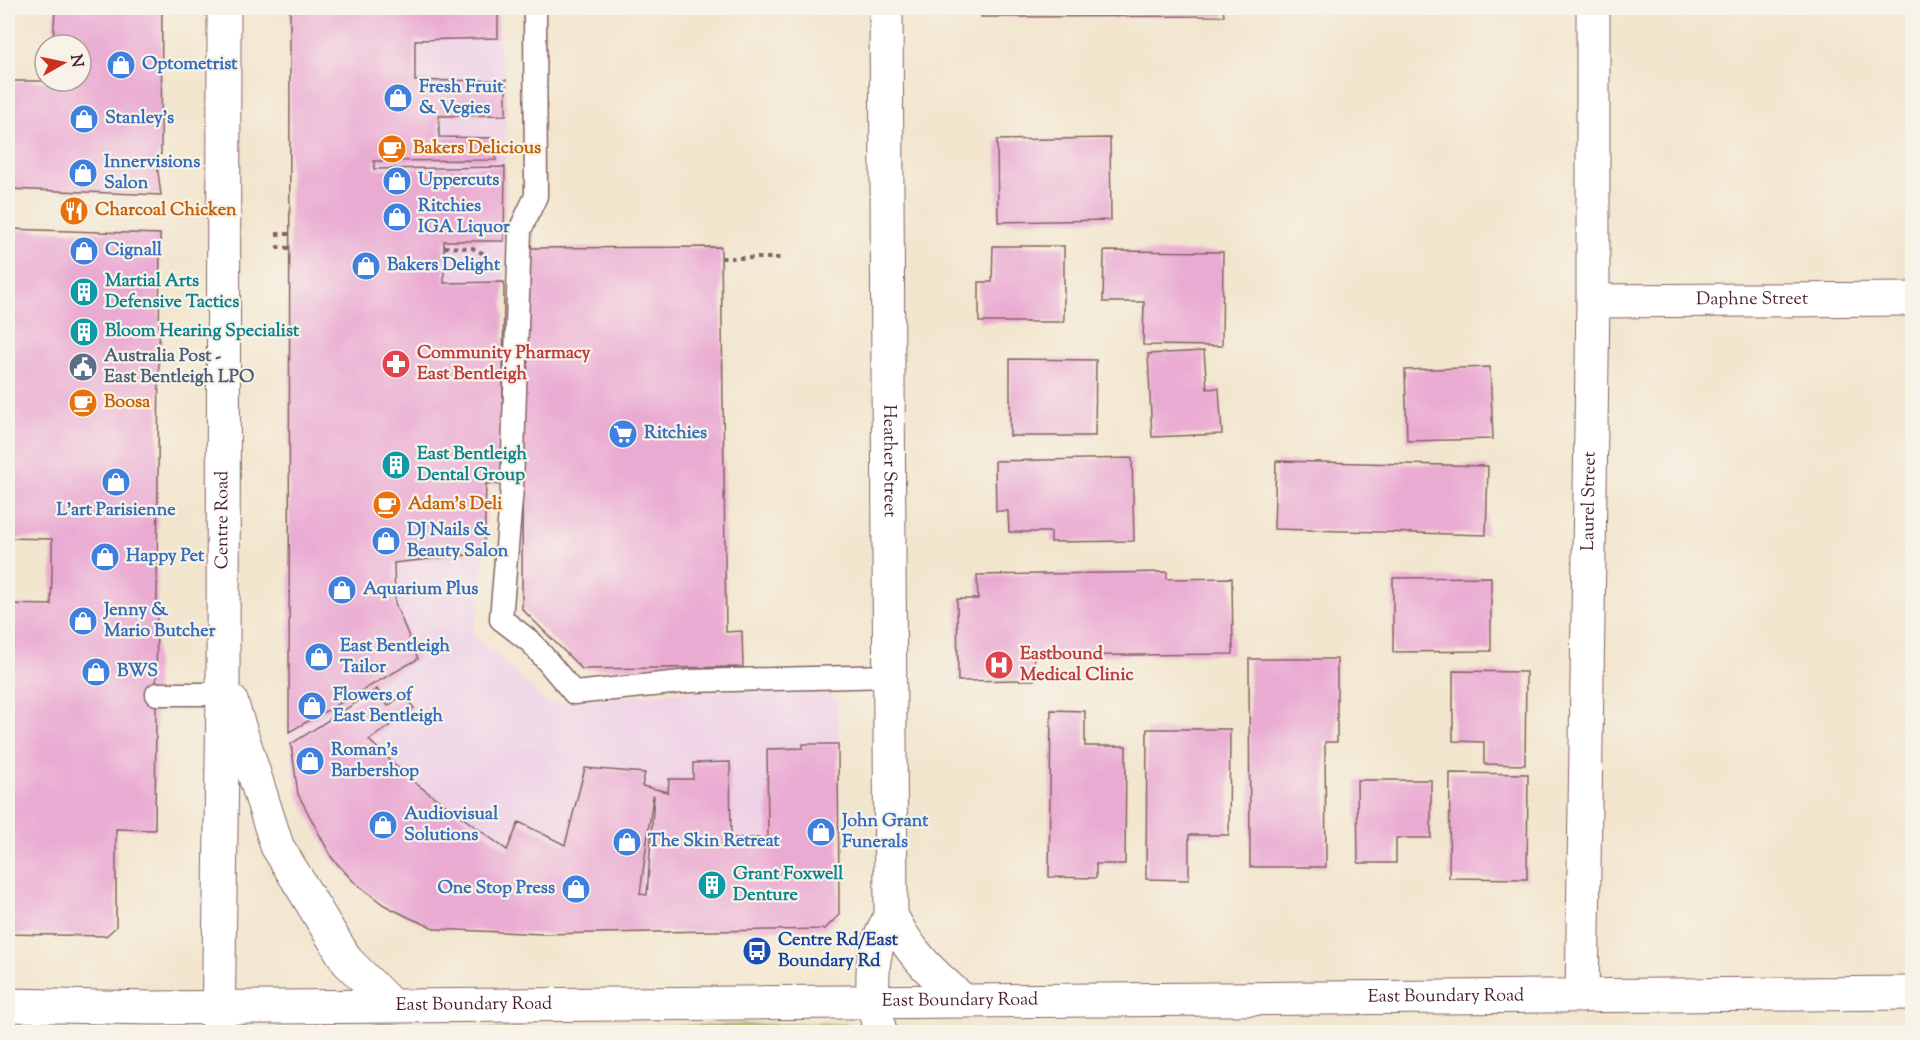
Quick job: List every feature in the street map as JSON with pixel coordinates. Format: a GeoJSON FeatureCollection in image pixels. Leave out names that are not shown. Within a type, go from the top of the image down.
{"type":"FeatureCollection","features":[{"type":"Feature","properties":{"kind":"main road","name":"Centre Road"},"geometry":{"type":"LineString","coordinates":[[218,1019],[222,682],[224,8]]}},
{"type":"Feature","properties":{"kind":"main road","name":"Heather Street"},"geometry":{"type":"LineString","coordinates":[[885,8],[891,915],[903,940],[915,957],[964,1001]]}},
{"type":"Feature","properties":{"kind":"main road","name":"Laurel Street"},"geometry":{"type":"LineString","coordinates":[[1582,996],[1593,302],[1593,8]]}},
{"type":"Feature","properties":{"kind":"main road","name":"Daphne Street"},"geometry":{"type":"LineString","coordinates":[[1593,302],[1912,299]]}},
{"type":"Feature","properties":{"kind":"main road"},"geometry":{"type":"LineString","coordinates":[[222,682],[277,846],[347,961],[391,1005]]}},
{"type":"Feature","properties":{"kind":"main road"},"geometry":{"type":"LineString","coordinates":[[877,1017],[872,966],[876,941],[891,915]]}},
{"type":"Feature","properties":{"kind":"main road","name":"East Boundary Road"},"geometry":{"type":"LineString","coordinates":[[8,1005],[153,1008],[218,1019],[391,1005],[877,1017],[964,1001],[1912,993]]}},
{"type":"Feature","properties":{"kind":"lane"},"geometry":{"type":"LineString","coordinates":[[535,8],[536,196],[520,230],[512,488],[501,619],[532,643],[574,693],[691,681],[890,676]]}},
{"type":"Feature","properties":{"kind":"lane"},"geometry":{"type":"LineString","coordinates":[[157,694],[222,682]]}},
{"type":"Feature","properties":{"kind":"path"},"geometry":{"type":"LineString","coordinates":[[276,234],[289,234]]}},
{"type":"Feature","properties":{"kind":"path"},"geometry":{"type":"LineString","coordinates":[[276,247],[289,248]]}},
{"type":"Feature","properties":{"kind":"path"},"geometry":{"type":"LineString","coordinates":[[721,258],[780,258]]}},
{"type":"Feature","properties":{"kind":"shaded area"},"geometry":{"type":"Polygon","coordinates":[[[290,8],[498,8],[498,38],[506,80],[502,484],[486,485],[483,581],[473,634],[547,703],[690,691],[823,689],[838,700],[839,915],[825,929],[541,934],[436,929],[332,858],[298,793],[289,732],[290,8]]]}},
{"type":"Feature","properties":{"kind":"green space"},"geometry":{"type":"Polygon","coordinates":[[[847,1025],[861,1032],[310,1032],[847,1025]]]}},
{"type":"Feature","properties":{"kind":"building"},"geometry":{"type":"Polygon","coordinates":[[[55,8],[162,8],[161,154],[156,157],[161,195],[8,189],[8,81],[33,81],[33,93],[93,93],[93,33],[54,33],[55,8]]]}},
{"type":"Feature","properties":{"kind":"building"},"geometry":{"type":"Polygon","coordinates":[[[290,8],[498,8],[498,38],[415,40],[415,81],[506,80],[506,115],[439,116],[439,137],[495,138],[496,160],[374,161],[374,169],[505,167],[504,241],[444,241],[444,283],[504,282],[502,484],[486,484],[484,553],[394,563],[395,603],[418,659],[289,732],[290,8]]]}},
{"type":"Feature","properties":{"kind":"building"},"geometry":{"type":"Polygon","coordinates":[[[981,8],[1223,8],[1224,16],[981,17],[981,8]]]}},
{"type":"Feature","properties":{"kind":"building"},"geometry":{"type":"Polygon","coordinates":[[[1110,138],[1111,220],[998,222],[997,140],[1110,138]]]}},
{"type":"Feature","properties":{"kind":"building"},"geometry":{"type":"Polygon","coordinates":[[[8,229],[160,234],[155,830],[116,829],[116,927],[106,936],[8,934],[8,604],[51,605],[52,539],[8,538],[8,229]]]}},
{"type":"Feature","properties":{"kind":"building"},"geometry":{"type":"Polygon","coordinates":[[[993,246],[1064,246],[1064,322],[979,322],[979,282],[992,282],[993,246]]]}},
{"type":"Feature","properties":{"kind":"building","name":"Ritchies"},"geometry":{"type":"Polygon","coordinates":[[[721,247],[726,632],[742,631],[743,667],[582,669],[522,609],[523,248],[721,247]]]}},
{"type":"Feature","properties":{"kind":"building"},"geometry":{"type":"Polygon","coordinates":[[[1104,251],[1223,252],[1222,346],[1143,345],[1144,302],[1103,302],[1104,251]]]}},
{"type":"Feature","properties":{"kind":"building"},"geometry":{"type":"Polygon","coordinates":[[[1204,351],[1207,389],[1219,388],[1222,434],[1152,437],[1148,354],[1204,351]]]}},
{"type":"Feature","properties":{"kind":"building"},"geometry":{"type":"Polygon","coordinates":[[[1010,359],[1096,360],[1095,436],[1010,436],[1010,359]]]}},
{"type":"Feature","properties":{"kind":"building"},"geometry":{"type":"Polygon","coordinates":[[[1490,367],[1493,439],[1407,441],[1405,370],[1490,367]]]}},
{"type":"Feature","properties":{"kind":"building"},"geometry":{"type":"Polygon","coordinates":[[[1132,458],[1134,541],[1051,542],[1051,532],[1009,532],[1008,511],[996,511],[995,461],[1132,458]]]}},
{"type":"Feature","properties":{"kind":"building"},"geometry":{"type":"Polygon","coordinates":[[[1276,461],[1488,466],[1486,535],[1274,529],[1276,461]]]}},
{"type":"Feature","properties":{"kind":"building"},"geometry":{"type":"Polygon","coordinates":[[[1167,572],[1167,579],[1232,578],[1233,654],[1034,656],[1034,680],[958,681],[957,599],[978,599],[977,575],[1167,572]]]}},
{"type":"Feature","properties":{"kind":"building"},"geometry":{"type":"Polygon","coordinates":[[[1491,577],[1491,651],[1393,652],[1393,578],[1491,577]]]}},
{"type":"Feature","properties":{"kind":"building"},"geometry":{"type":"Polygon","coordinates":[[[1249,659],[1337,659],[1337,742],[1325,742],[1326,867],[1250,867],[1249,659]]]}},
{"type":"Feature","properties":{"kind":"building"},"geometry":{"type":"Polygon","coordinates":[[[1453,671],[1526,672],[1525,765],[1484,764],[1484,742],[1453,741],[1453,671]]]}},
{"type":"Feature","properties":{"kind":"building"},"geometry":{"type":"Polygon","coordinates":[[[377,689],[388,706],[403,695],[414,708],[369,740],[411,780],[507,850],[519,822],[565,845],[585,768],[645,773],[642,786],[668,792],[669,779],[693,779],[693,763],[730,762],[731,838],[768,838],[767,749],[803,748],[803,744],[838,744],[839,915],[825,929],[541,934],[436,929],[384,905],[353,881],[332,858],[298,794],[291,744],[377,689]],[[654,796],[640,894],[647,895],[654,796]]]}},
{"type":"Feature","properties":{"kind":"building"},"geometry":{"type":"Polygon","coordinates":[[[1051,710],[1085,711],[1085,746],[1126,746],[1125,864],[1096,864],[1096,878],[1049,877],[1051,710]]]}},
{"type":"Feature","properties":{"kind":"building"},"geometry":{"type":"Polygon","coordinates":[[[1147,729],[1230,729],[1229,835],[1189,835],[1189,880],[1146,879],[1147,729]]]}},
{"type":"Feature","properties":{"kind":"building"},"geometry":{"type":"Polygon","coordinates":[[[1450,773],[1528,774],[1527,879],[1449,878],[1450,773]]]}},
{"type":"Feature","properties":{"kind":"building"},"geometry":{"type":"Polygon","coordinates":[[[1357,780],[1431,780],[1431,838],[1396,838],[1396,863],[1358,863],[1357,780]]]}},
{"type":"Feature","properties":{"kind":"place","name":"Optometrist"},"geometry":{"type":"Point","coordinates":[121,65]}},
{"type":"Feature","properties":{"kind":"place","name":"Fresh Fruit & Vegies"},"geometry":{"type":"Point","coordinates":[398,98]}},
{"type":"Feature","properties":{"kind":"place","name":"Stanley’s"},"geometry":{"type":"Point","coordinates":[84,119]}},
{"type":"Feature","properties":{"kind":"place","name":"Bakers Delicious"},"geometry":{"type":"Point","coordinates":[392,149]}},
{"type":"Feature","properties":{"kind":"place","name":"Innervisions Salon"},"geometry":{"type":"Point","coordinates":[83,173]}},
{"type":"Feature","properties":{"kind":"place","name":"Uppercuts"},"geometry":{"type":"Point","coordinates":[397,181]}},
{"type":"Feature","properties":{"kind":"place","name":"Charcoal Chicken"},"geometry":{"type":"Point","coordinates":[74,211]}},
{"type":"Feature","properties":{"kind":"place","name":"Ritchies IGA Liquor"},"geometry":{"type":"Point","coordinates":[397,217]}},
{"type":"Feature","properties":{"kind":"place","name":"Cignall"},"geometry":{"type":"Point","coordinates":[84,251]}},
{"type":"Feature","properties":{"kind":"place","name":"Bakers Delight"},"geometry":{"type":"Point","coordinates":[366,266]}},
{"type":"Feature","properties":{"kind":"place","name":"Martial Arts Defensive Tactics"},"geometry":{"type":"Point","coordinates":[84,292]}},
{"type":"Feature","properties":{"kind":"place","name":"Bloom Hearing Specialist"},"geometry":{"type":"Point","coordinates":[84,332]}},
{"type":"Feature","properties":{"kind":"place","name":"Community Pharmacy East Bentleigh"},"geometry":{"type":"Point","coordinates":[396,364]}},
{"type":"Feature","properties":{"kind":"place","name":"Australia Post - East Bentleigh LPO"},"geometry":{"type":"Point","coordinates":[83,367]}},
{"type":"Feature","properties":{"kind":"place","name":"Boosa"},"geometry":{"type":"Point","coordinates":[83,403]}},
{"type":"Feature","properties":{"kind":"place","name":"Ritchies"},"geometry":{"type":"Point","coordinates":[623,434]}},
{"type":"Feature","properties":{"kind":"place","name":"East Bentleigh Dental Group"},"geometry":{"type":"Point","coordinates":[396,465]}},
{"type":"Feature","properties":{"kind":"place","name":"L’art Parisienne"},"geometry":{"type":"Point","coordinates":[116,482]}},
{"type":"Feature","properties":{"kind":"place","name":"Adam’s Deli"},"geometry":{"type":"Point","coordinates":[387,505]}},
{"type":"Feature","properties":{"kind":"place","name":"DJ Nails & Beauty Salon"},"geometry":{"type":"Point","coordinates":[386,541]}},
{"type":"Feature","properties":{"kind":"place","name":"Happy Pet"},"geometry":{"type":"Point","coordinates":[105,557]}},
{"type":"Feature","properties":{"kind":"place","name":"Aquarium Plus"},"geometry":{"type":"Point","coordinates":[342,590]}},
{"type":"Feature","properties":{"kind":"place","name":"Jenny & Mario Butcher"},"geometry":{"type":"Point","coordinates":[83,621]}},
{"type":"Feature","properties":{"kind":"place","name":"East Bentleigh Tailor"},"geometry":{"type":"Point","coordinates":[319,657]}},
{"type":"Feature","properties":{"kind":"place","name":"Eastbound Medical Clinic"},"geometry":{"type":"Point","coordinates":[999,665]}},
{"type":"Feature","properties":{"kind":"place","name":"BWS"},"geometry":{"type":"Point","coordinates":[96,672]}},
{"type":"Feature","properties":{"kind":"place","name":"Flowers of East Bentleigh"},"geometry":{"type":"Point","coordinates":[312,706]}},
{"type":"Feature","properties":{"kind":"place","name":"Roman’s Barbershop"},"geometry":{"type":"Point","coordinates":[310,761]}},
{"type":"Feature","properties":{"kind":"place","name":"Audiovisual Solutions"},"geometry":{"type":"Point","coordinates":[383,825]}},
{"type":"Feature","properties":{"kind":"place","name":"John Grant Funerals"},"geometry":{"type":"Point","coordinates":[821,832]}},
{"type":"Feature","properties":{"kind":"place","name":"The Skin Retreat"},"geometry":{"type":"Point","coordinates":[627,842]}},
{"type":"Feature","properties":{"kind":"place","name":"Grant Foxwell Denture"},"geometry":{"type":"Point","coordinates":[712,885]}},
{"type":"Feature","properties":{"kind":"place","name":"One Stop Press"},"geometry":{"type":"Point","coordinates":[576,889]}},
{"type":"Feature","properties":{"kind":"place","name":"Centre Rd/East Boundary Rd"},"geometry":{"type":"Point","coordinates":[757,951]}}]}
